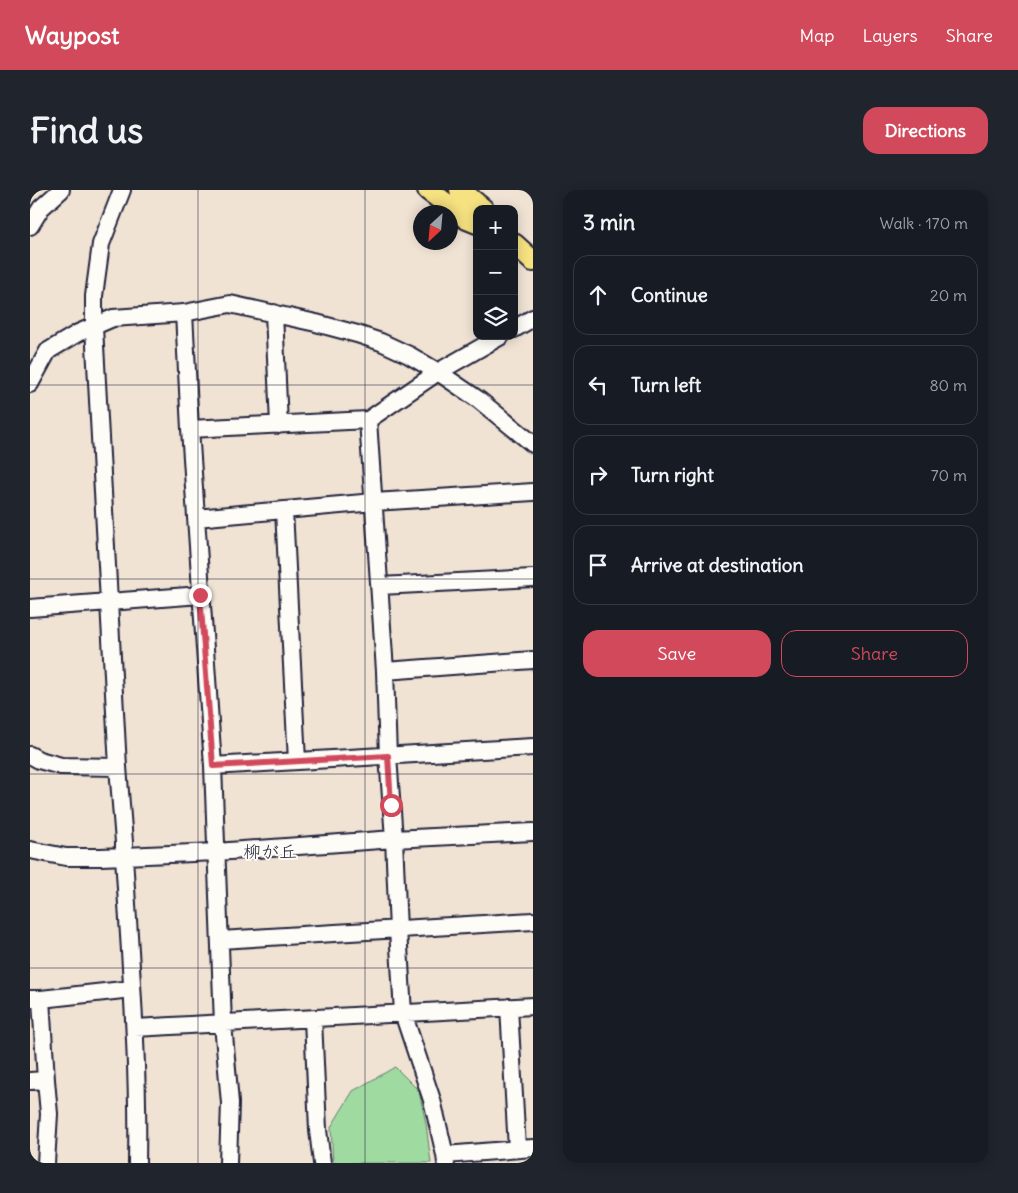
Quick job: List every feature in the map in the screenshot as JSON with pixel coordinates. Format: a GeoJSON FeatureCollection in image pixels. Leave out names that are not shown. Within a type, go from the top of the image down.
{"type":"FeatureCollection","features":[{"type":"Feature","properties":{"kind":"main road"},"geometry":{"type":"LineString","coordinates":[[428,190],[473,221]]}},
{"type":"Feature","properties":{"kind":"main road"},"geometry":{"type":"LineString","coordinates":[[460,190],[478,205]]}},
{"type":"Feature","properties":{"kind":"main road"},"geometry":{"type":"LineString","coordinates":[[518,248],[533,261]]}},
{"type":"Feature","properties":{"kind":"street"},"geometry":{"type":"LineString","coordinates":[[30,226],[41,208],[61,190]]}},
{"type":"Feature","properties":{"kind":"street"},"geometry":{"type":"LineString","coordinates":[[122,190],[101,244],[94,296],[94,327],[118,767],[136,1028],[137,1163]]}},
{"type":"Feature","properties":{"kind":"street"},"geometry":{"type":"LineString","coordinates":[[30,384],[48,351],[78,333],[113,318],[184,312],[230,304],[324,325],[381,342],[409,355],[438,372],[479,400],[533,444]]}},
{"type":"Feature","properties":{"kind":"street"},"geometry":{"type":"LineString","coordinates":[[184,312],[200,595],[213,766],[223,1024],[230,1103],[228,1163]]}},
{"type":"Feature","properties":{"kind":"street"},"geometry":{"type":"LineString","coordinates":[[274,313],[278,426]]}},
{"type":"Feature","properties":{"kind":"street"},"geometry":{"type":"LineString","coordinates":[[518,327],[533,318]]}},
{"type":"Feature","properties":{"kind":"street"},"geometry":{"type":"LineString","coordinates":[[190,429],[368,420],[438,372],[494,340]]}},
{"type":"Feature","properties":{"kind":"street"},"geometry":{"type":"LineString","coordinates":[[368,420],[386,671],[388,756],[403,1013],[432,1100],[445,1159],[525,1149],[509,1007]]}},
{"type":"Feature","properties":{"kind":"street"},"geometry":{"type":"LineString","coordinates":[[196,518],[374,502],[533,492]]}},
{"type":"Feature","properties":{"kind":"street"},"geometry":{"type":"LineString","coordinates":[[284,510],[297,761]]}},
{"type":"Feature","properties":{"kind":"street"},"geometry":{"type":"LineString","coordinates":[[380,586],[533,578]]}},
{"type":"Feature","properties":{"kind":"street"},"geometry":{"type":"LineString","coordinates":[[30,608],[200,595]]}},
{"type":"Feature","properties":{"kind":"street"},"geometry":{"type":"LineString","coordinates":[[386,671],[533,660]]}},
{"type":"Feature","properties":{"kind":"street"},"geometry":{"type":"LineString","coordinates":[[213,766],[533,747]]}},
{"type":"Feature","properties":{"kind":"street"},"geometry":{"type":"LineString","coordinates":[[30,755],[39,760],[61,766],[118,767]]}},
{"type":"Feature","properties":{"kind":"street"},"geometry":{"type":"LineString","coordinates":[[30,850],[66,857],[101,857],[216,852],[394,838],[533,832]]}},
{"type":"Feature","properties":{"kind":"street"},"geometry":{"type":"LineString","coordinates":[[220,940],[533,921]]}},
{"type":"Feature","properties":{"kind":"street"},"geometry":{"type":"LineString","coordinates":[[46,1163],[49,1114],[38,1080],[36,999],[132,989]]}},
{"type":"Feature","properties":{"kind":"street"},"geometry":{"type":"LineString","coordinates":[[136,1028],[533,1006]]}},
{"type":"Feature","properties":{"kind":"street"},"geometry":{"type":"LineString","coordinates":[[313,1019],[318,1130],[322,1163]]}},
{"type":"Feature","properties":{"kind":"green space"},"geometry":{"type":"Polygon","coordinates":[[[395,1067],[419,1091],[431,1163],[333,1163],[331,1127],[353,1091],[395,1067]]]}},
{"type":"Feature","properties":{"kind":"district","name":"柳が丘"},"geometry":{"type":"Point","coordinates":[270,851]}},
{"type":"Feature","properties":{"kind":"route"},"geometry":{"type":"LineString","coordinates":[[200,595],[213,766],[388,756],[391,805]]}}]}
